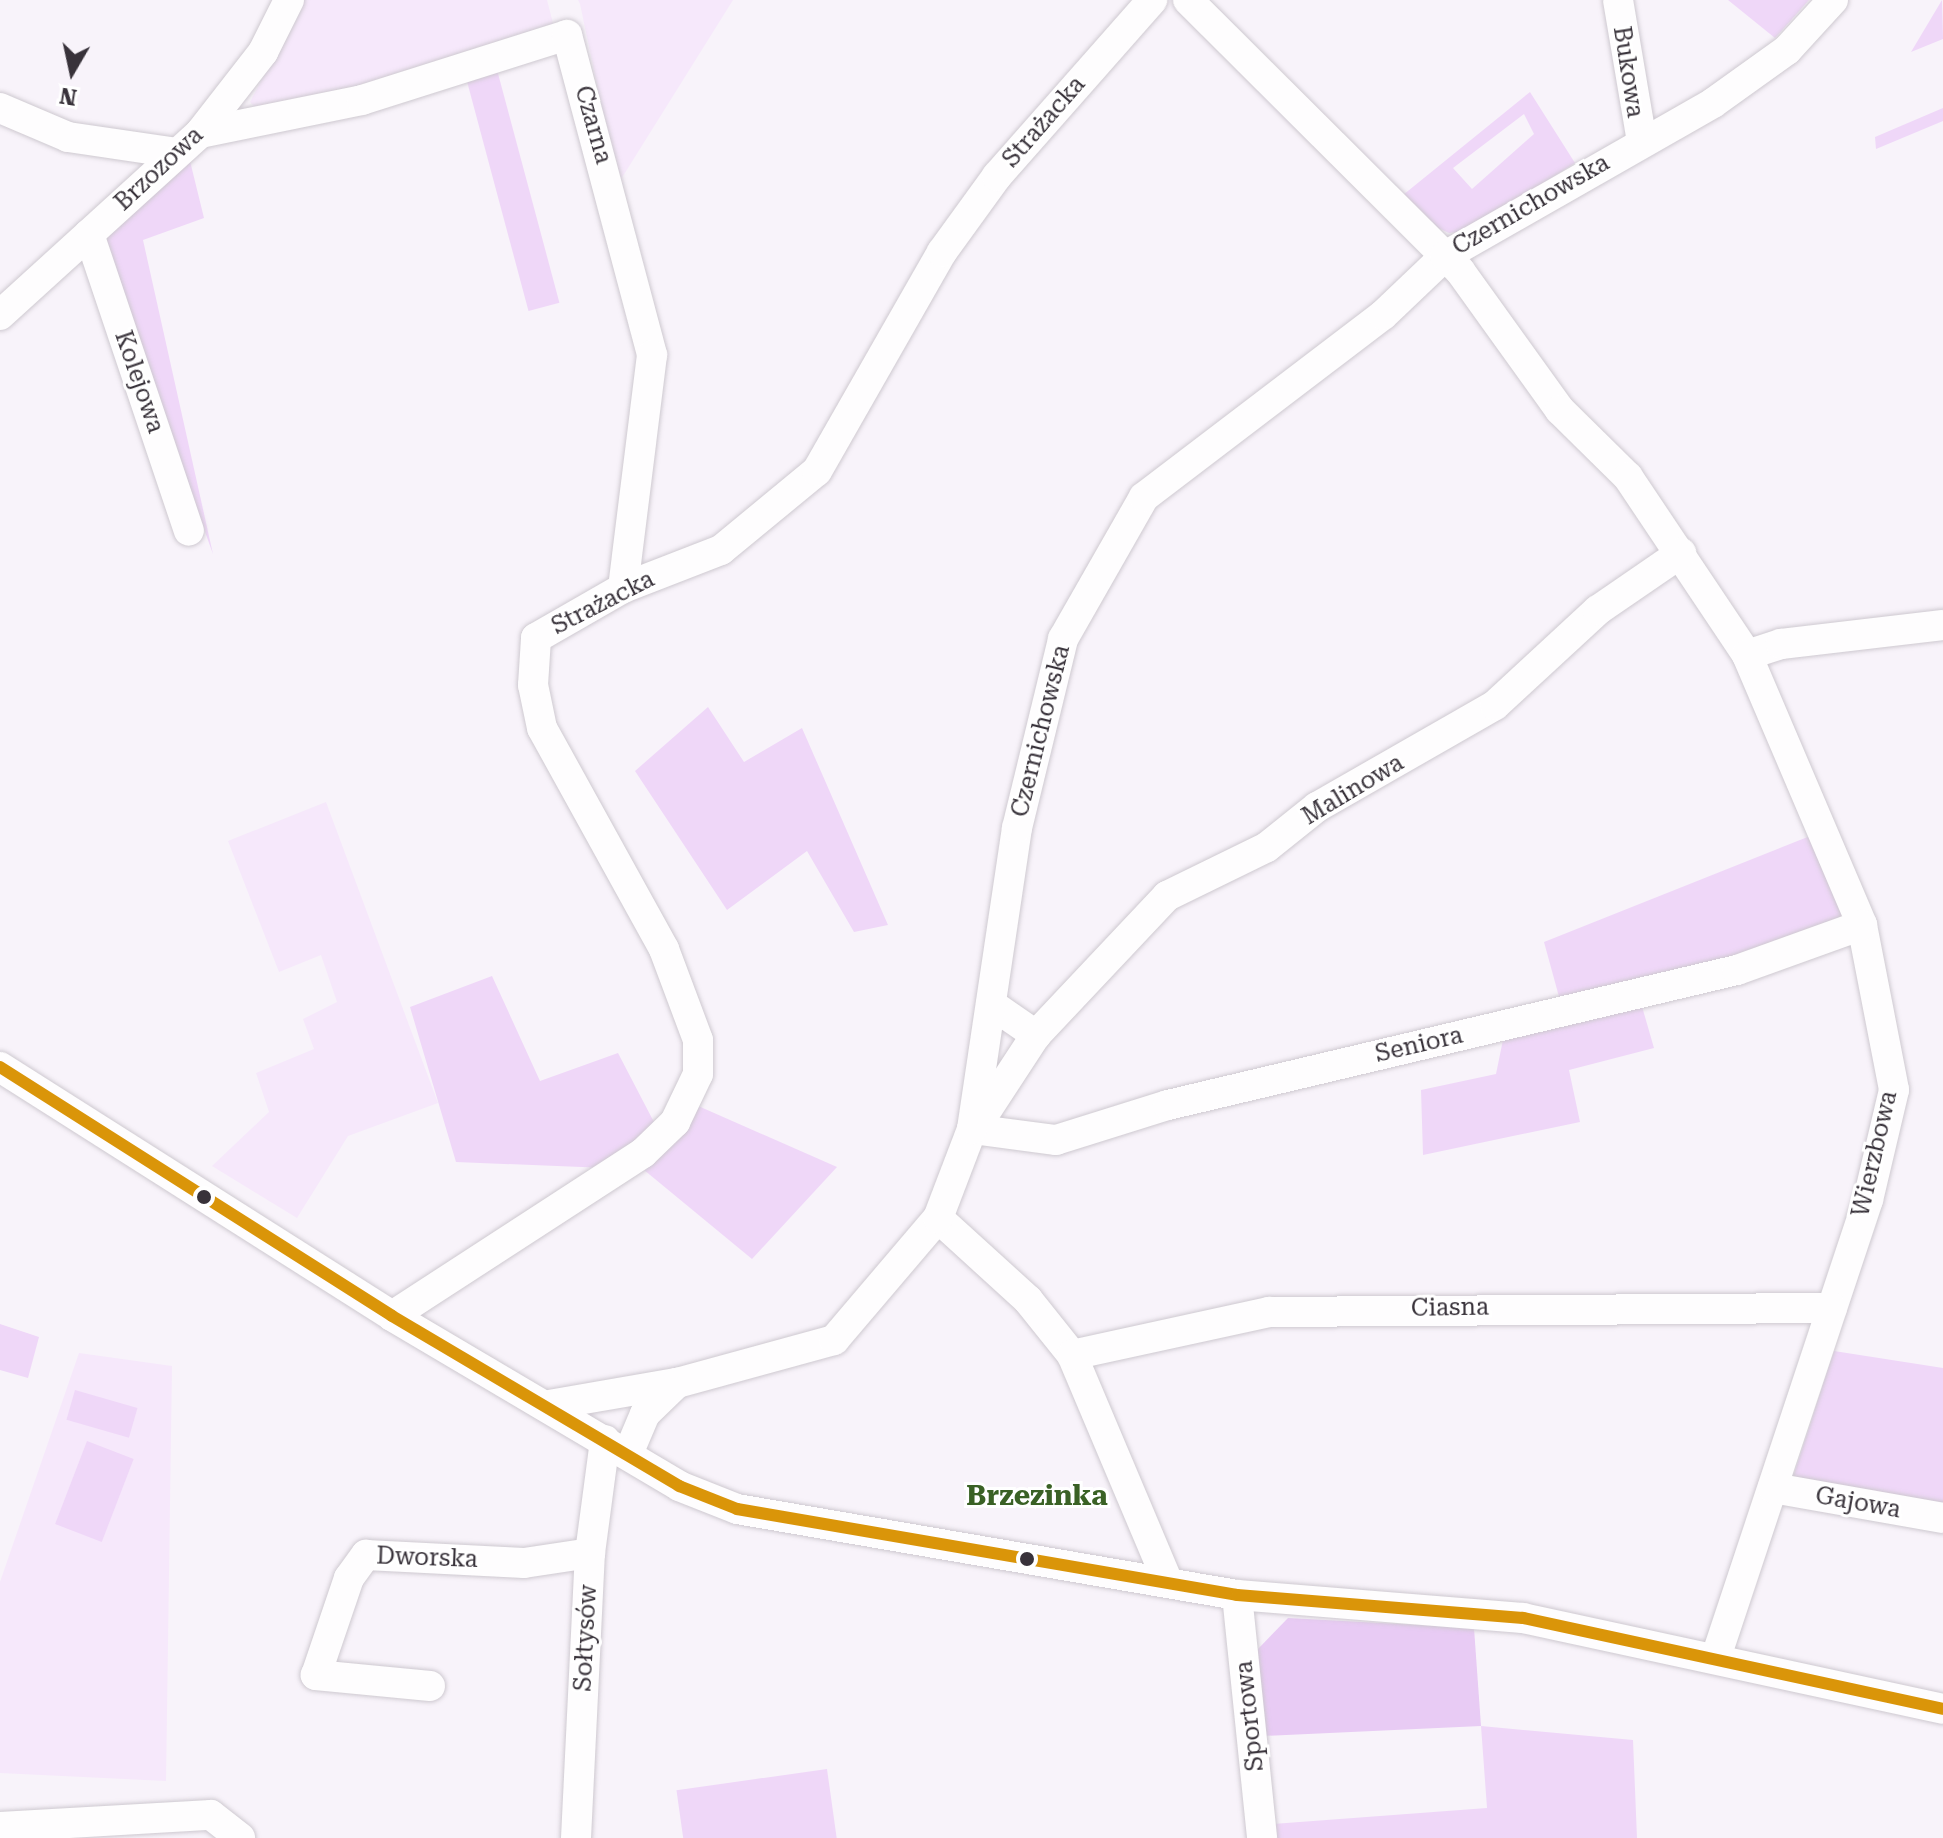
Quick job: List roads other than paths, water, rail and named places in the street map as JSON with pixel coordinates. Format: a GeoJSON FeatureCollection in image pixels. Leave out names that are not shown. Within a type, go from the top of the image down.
{"type":"FeatureCollection","features":[{"type":"Feature","properties":{"kind":"street","name":"Brzozowa"},"geometry":{"type":"LineString","coordinates":[[0,315],[200,133],[263,52],[289,0]]}},
{"type":"Feature","properties":{"kind":"street","name":"Strażacka"},"geometry":{"type":"LineString","coordinates":[[392,1316],[643,1153],[675,1122],[698,1074],[698,1040],[664,949],[542,728],[533,685],[536,638],[623,588],[721,550],[817,471],[942,252],[997,176],[1152,0]]}},
{"type":"Feature","properties":{"kind":"street","name":"Wierzbowa"},"geometry":{"type":"LineString","coordinates":[[1188,0],[1445,256],[1560,410],[1628,477],[1747,655],[1862,925],[1894,1090],[1832,1308],[1716,1656]]}},
{"type":"Feature","properties":{"kind":"street","name":"Bukowa"},"geometry":{"type":"LineString","coordinates":[[1618,0],[1642,142]]}},
{"type":"Feature","properties":{"kind":"street","name":"Czernichowska"},"geometry":{"type":"LineString","coordinates":[[549,1405],[677,1383],[834,1340],[938,1218],[972,1129],[1017,828],[1063,639],[1144,497],[1383,315],[1445,256],[1767,67],[1833,0]]}},
{"type":"Feature","properties":{"kind":"street","name":"Czarna"},"geometry":{"type":"LineString","coordinates":[[200,133],[362,100],[567,35],[652,355],[623,588]]}},
{"type":"Feature","properties":{"kind":"street"},"geometry":{"type":"LineString","coordinates":[[0,108],[68,137],[176,153]]}},
{"type":"Feature","properties":{"kind":"street","name":"Kolejowa"},"geometry":{"type":"LineString","coordinates":[[89,234],[189,531]]}},
{"type":"Feature","properties":{"kind":"street","name":"Malinowa"},"geometry":{"type":"LineString","coordinates":[[972,1129],[986,1118],[1036,1035],[1167,896],[1267,847],[1317,807],[1495,705],[1598,610],[1681,553]]}},
{"type":"Feature","properties":{"kind":"street"},"geometry":{"type":"LineString","coordinates":[[1747,655],[1781,644],[1943,625]]}},
{"type":"Feature","properties":{"kind":"street","name":"Seniora"},"geometry":{"type":"LineString","coordinates":[[972,1129],[1056,1140],[1168,1105],[1737,970],[1862,925]]}},
{"type":"Feature","properties":{"kind":"street"},"geometry":{"type":"LineString","coordinates":[[991,1004],[1036,1035]]}},
{"type":"Feature","properties":{"kind":"street"},"geometry":{"type":"LineString","coordinates":[[0,1067],[392,1316],[549,1405],[616,1447],[737,1509],[1237,1595],[1523,1618],[1716,1656],[1943,1709]]}},
{"type":"Feature","properties":{"kind":"street"},"geometry":{"type":"LineString","coordinates":[[938,1218],[1028,1300],[1072,1355],[1168,1582]]}},
{"type":"Feature","properties":{"kind":"street"},"geometry":{"type":"LineString","coordinates":[[436,1341],[445,1281]]}},
{"type":"Feature","properties":{"kind":"street","name":"Ciasna"},"geometry":{"type":"LineString","coordinates":[[1072,1355],[1269,1312],[1832,1308]]}},
{"type":"Feature","properties":{"kind":"street","name":"Czernichowska"},"geometry":{"type":"LineString","coordinates":[[616,1447],[677,1383]]}},
{"type":"Feature","properties":{"kind":"street","name":"Sołtysów"},"geometry":{"type":"LineString","coordinates":[[576,1838],[590,1553],[616,1447]]}},
{"type":"Feature","properties":{"kind":"street","name":"Gajowa"},"geometry":{"type":"LineString","coordinates":[[1773,1488],[1943,1518]]}},
{"type":"Feature","properties":{"kind":"street","name":"Dworska"},"geometry":{"type":"LineString","coordinates":[[430,1686],[316,1675],[349,1578],[366,1555],[524,1563],[590,1553]]}},
{"type":"Feature","properties":{"kind":"street","name":"Sportowa"},"geometry":{"type":"LineString","coordinates":[[1237,1595],[1262,1838]]}},
{"type":"Feature","properties":{"kind":"street"},"geometry":{"type":"LineString","coordinates":[[0,1827],[211,1815],[240,1838]]}},
{"type":"Feature","properties":{"kind":"district","name":"Brzezinka"},"geometry":{"type":"Point","coordinates":[1037,1496]}}]}
